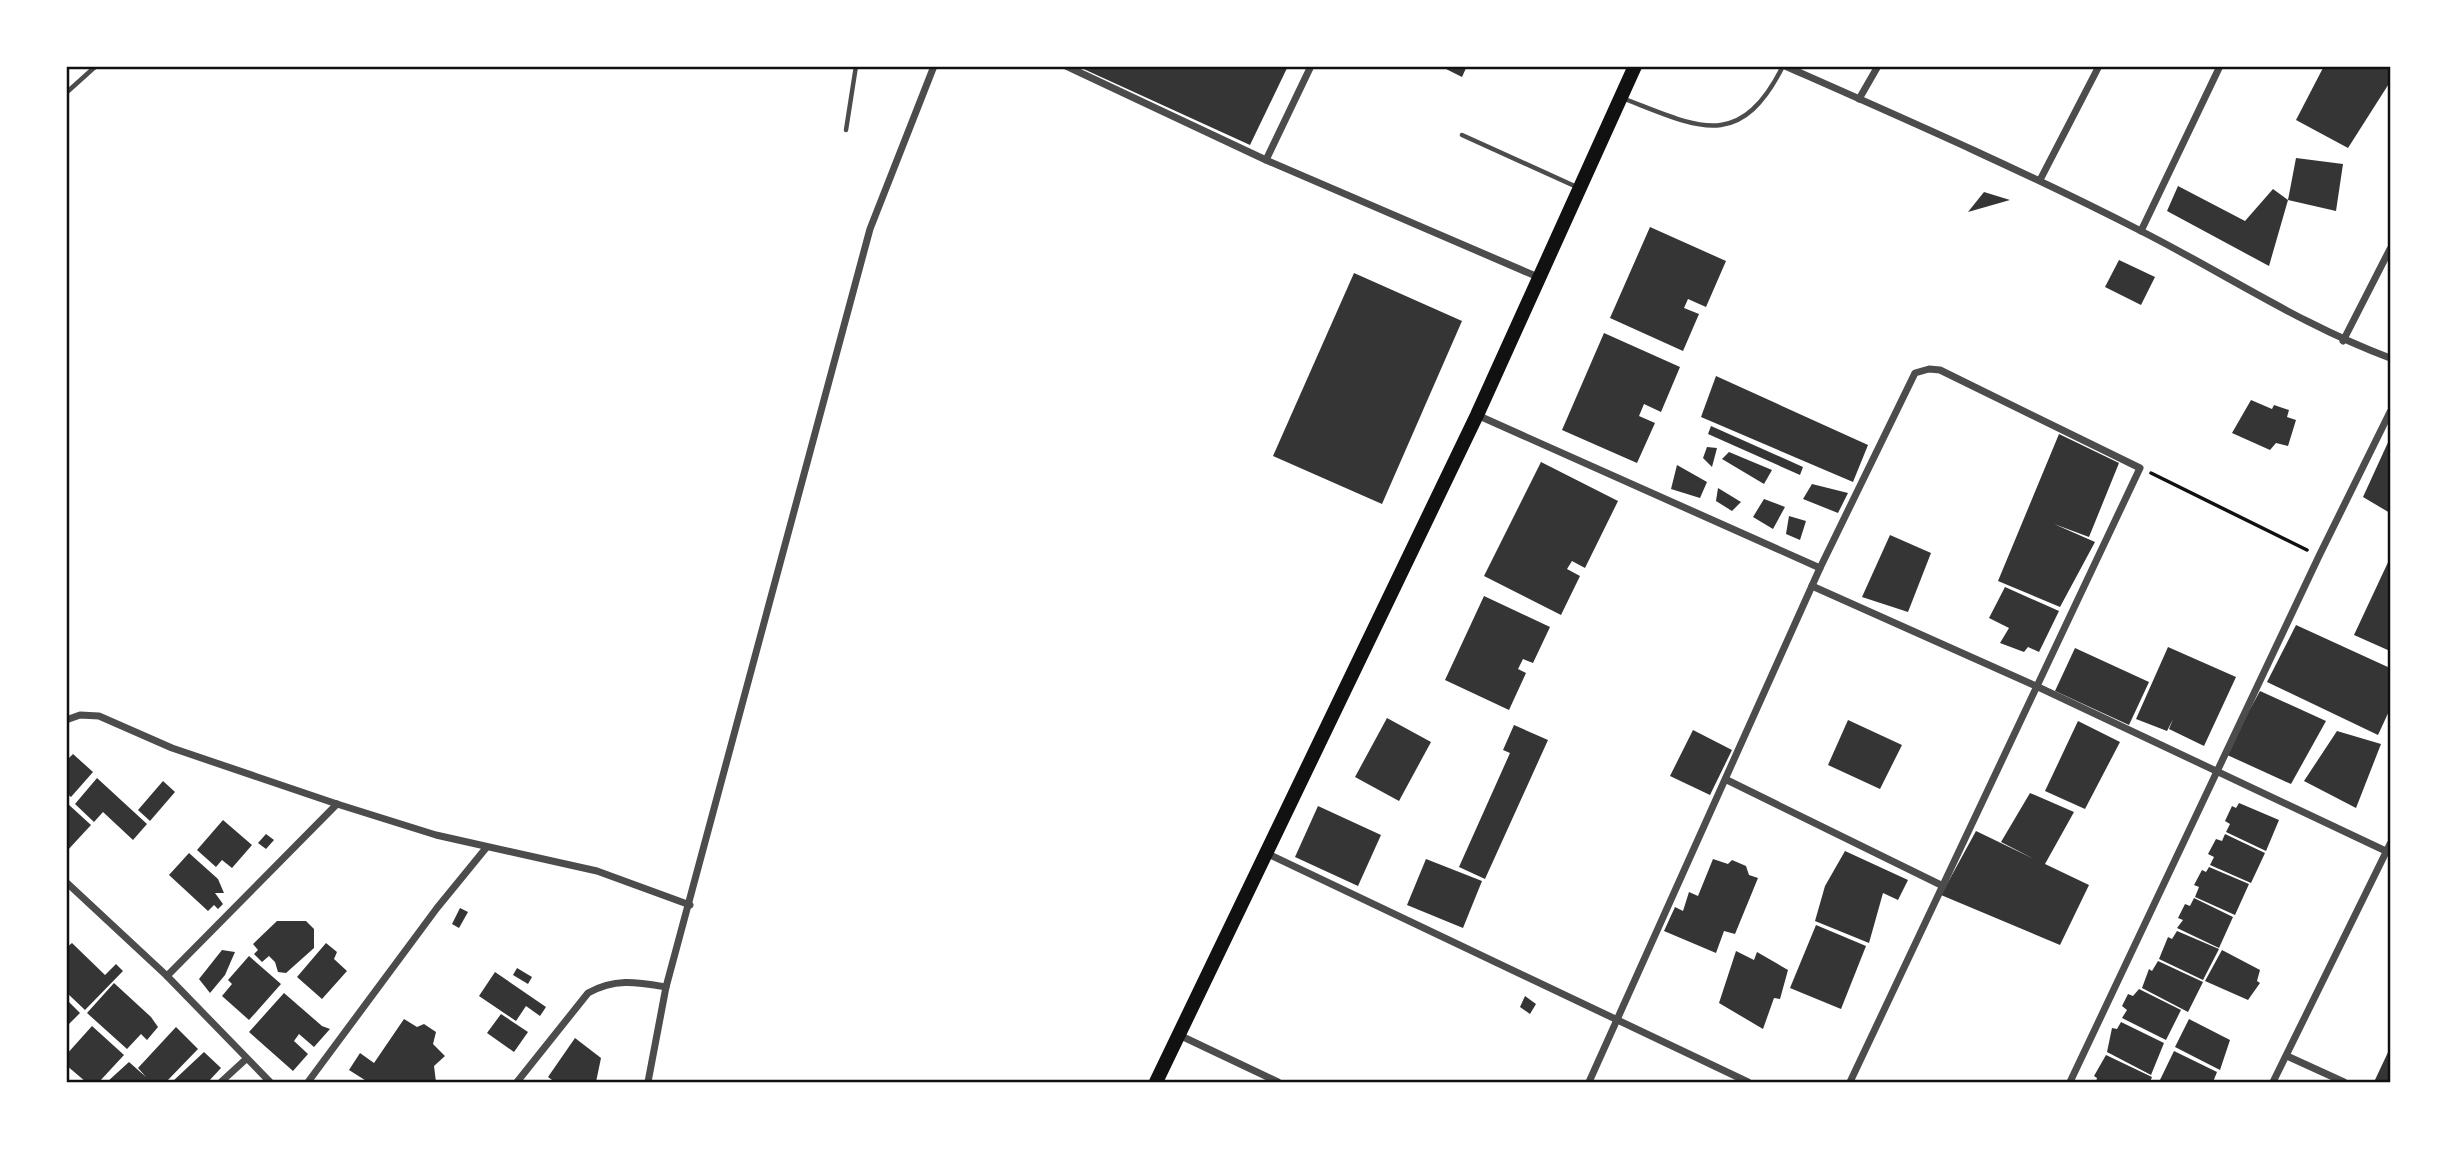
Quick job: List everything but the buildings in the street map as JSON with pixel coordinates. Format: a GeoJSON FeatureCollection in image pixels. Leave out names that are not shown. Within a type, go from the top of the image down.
{"type":"FeatureCollection","features":[{"type":"Feature","properties":{"kind":"main road"},"geometry":{"type":"LineString","coordinates":[[1156,1083],[1477,415],[1635,66]]}},
{"type":"Feature","properties":{"kind":"street"},"geometry":{"type":"LineString","coordinates":[[648,1083],[666,987],[870,229],[934,66]]}},
{"type":"Feature","properties":{"kind":"street"},"geometry":{"type":"LineString","coordinates":[[1066,66],[1266,160],[1538,277]]}},
{"type":"Feature","properties":{"kind":"street"},"geometry":{"type":"LineString","coordinates":[[1266,160],[1311,66]]}},
{"type":"Feature","properties":{"kind":"street"},"geometry":{"type":"LineString","coordinates":[[1784,66],[2040,180],[2141,231],[2343,341],[2390,358]]}},
{"type":"Feature","properties":{"kind":"street"},"geometry":{"type":"LineString","coordinates":[[1859,99],[1878,66]]}},
{"type":"Feature","properties":{"kind":"street"},"geometry":{"type":"LineString","coordinates":[[2040,180],[2099,66]]}},
{"type":"Feature","properties":{"kind":"street"},"geometry":{"type":"LineString","coordinates":[[2141,231],[2220,66]]}},
{"type":"Feature","properties":{"kind":"street"},"geometry":{"type":"LineString","coordinates":[[2343,341],[2390,249]]}},
{"type":"Feature","properties":{"kind":"street"},"geometry":{"type":"LineString","coordinates":[[1589,1083],[1820,568],[1915,373],[1929,369],[1940,370],[2140,468],[1850,1083]]}},
{"type":"Feature","properties":{"kind":"street"},"geometry":{"type":"LineString","coordinates":[[2070,1083],[2390,412]]}},
{"type":"Feature","properties":{"kind":"street"},"geometry":{"type":"LineString","coordinates":[[1477,415],[1820,568]]}},
{"type":"Feature","properties":{"kind":"street"},"geometry":{"type":"LineString","coordinates":[[1812,586],[2389,849],[2273,1083]]}},
{"type":"Feature","properties":{"kind":"street"},"geometry":{"type":"LineString","coordinates":[[66,720],[80,715],[99,716],[172,748],[337,804],[486,848],[597,871],[690,905]]}},
{"type":"Feature","properties":{"kind":"street"},"geometry":{"type":"LineString","coordinates":[[1727,780],[1942,886]]}},
{"type":"Feature","properties":{"kind":"street"},"geometry":{"type":"LineString","coordinates":[[167,976],[337,804]]}},
{"type":"Feature","properties":{"kind":"street"},"geometry":{"type":"LineString","coordinates":[[308,1083],[437,908],[486,848]]}},
{"type":"Feature","properties":{"kind":"street"},"geometry":{"type":"LineString","coordinates":[[1266,853],[1748,1083]]}},
{"type":"Feature","properties":{"kind":"street"},"geometry":{"type":"LineString","coordinates":[[66,882],[167,976],[270,1083]]}},
{"type":"Feature","properties":{"kind":"street"},"geometry":{"type":"LineString","coordinates":[[517,1083],[588,993],[605,984],[625,980],[666,987]]}},
{"type":"Feature","properties":{"kind":"street"},"geometry":{"type":"LineString","coordinates":[[1178,1034],[1278,1083]]}},
{"type":"Feature","properties":{"kind":"street"},"geometry":{"type":"LineString","coordinates":[[2287,1056],[2344,1083]]}},
{"type":"Feature","properties":{"kind":"street"},"geometry":{"type":"LineString","coordinates":[[221,1083],[245,1060]]}},
{"type":"Feature","properties":{"kind":"lane"},"geometry":{"type":"LineString","coordinates":[[66,93],[96,66]]}},
{"type":"Feature","properties":{"kind":"lane"},"geometry":{"type":"LineString","coordinates":[[846,130],[856,66]]}},
{"type":"Feature","properties":{"kind":"lane"},"geometry":{"type":"LineString","coordinates":[[1621,97],[1687,122],[1712,127],[1738,121],[1757,108],[1784,66]]}},
{"type":"Feature","properties":{"kind":"lane"},"geometry":{"type":"LineString","coordinates":[[1462,135],[1579,188]]}},
{"type":"Feature","properties":{"kind":"path"},"geometry":{"type":"LineString","coordinates":[[2140,468],[2319,556]]}}]}
